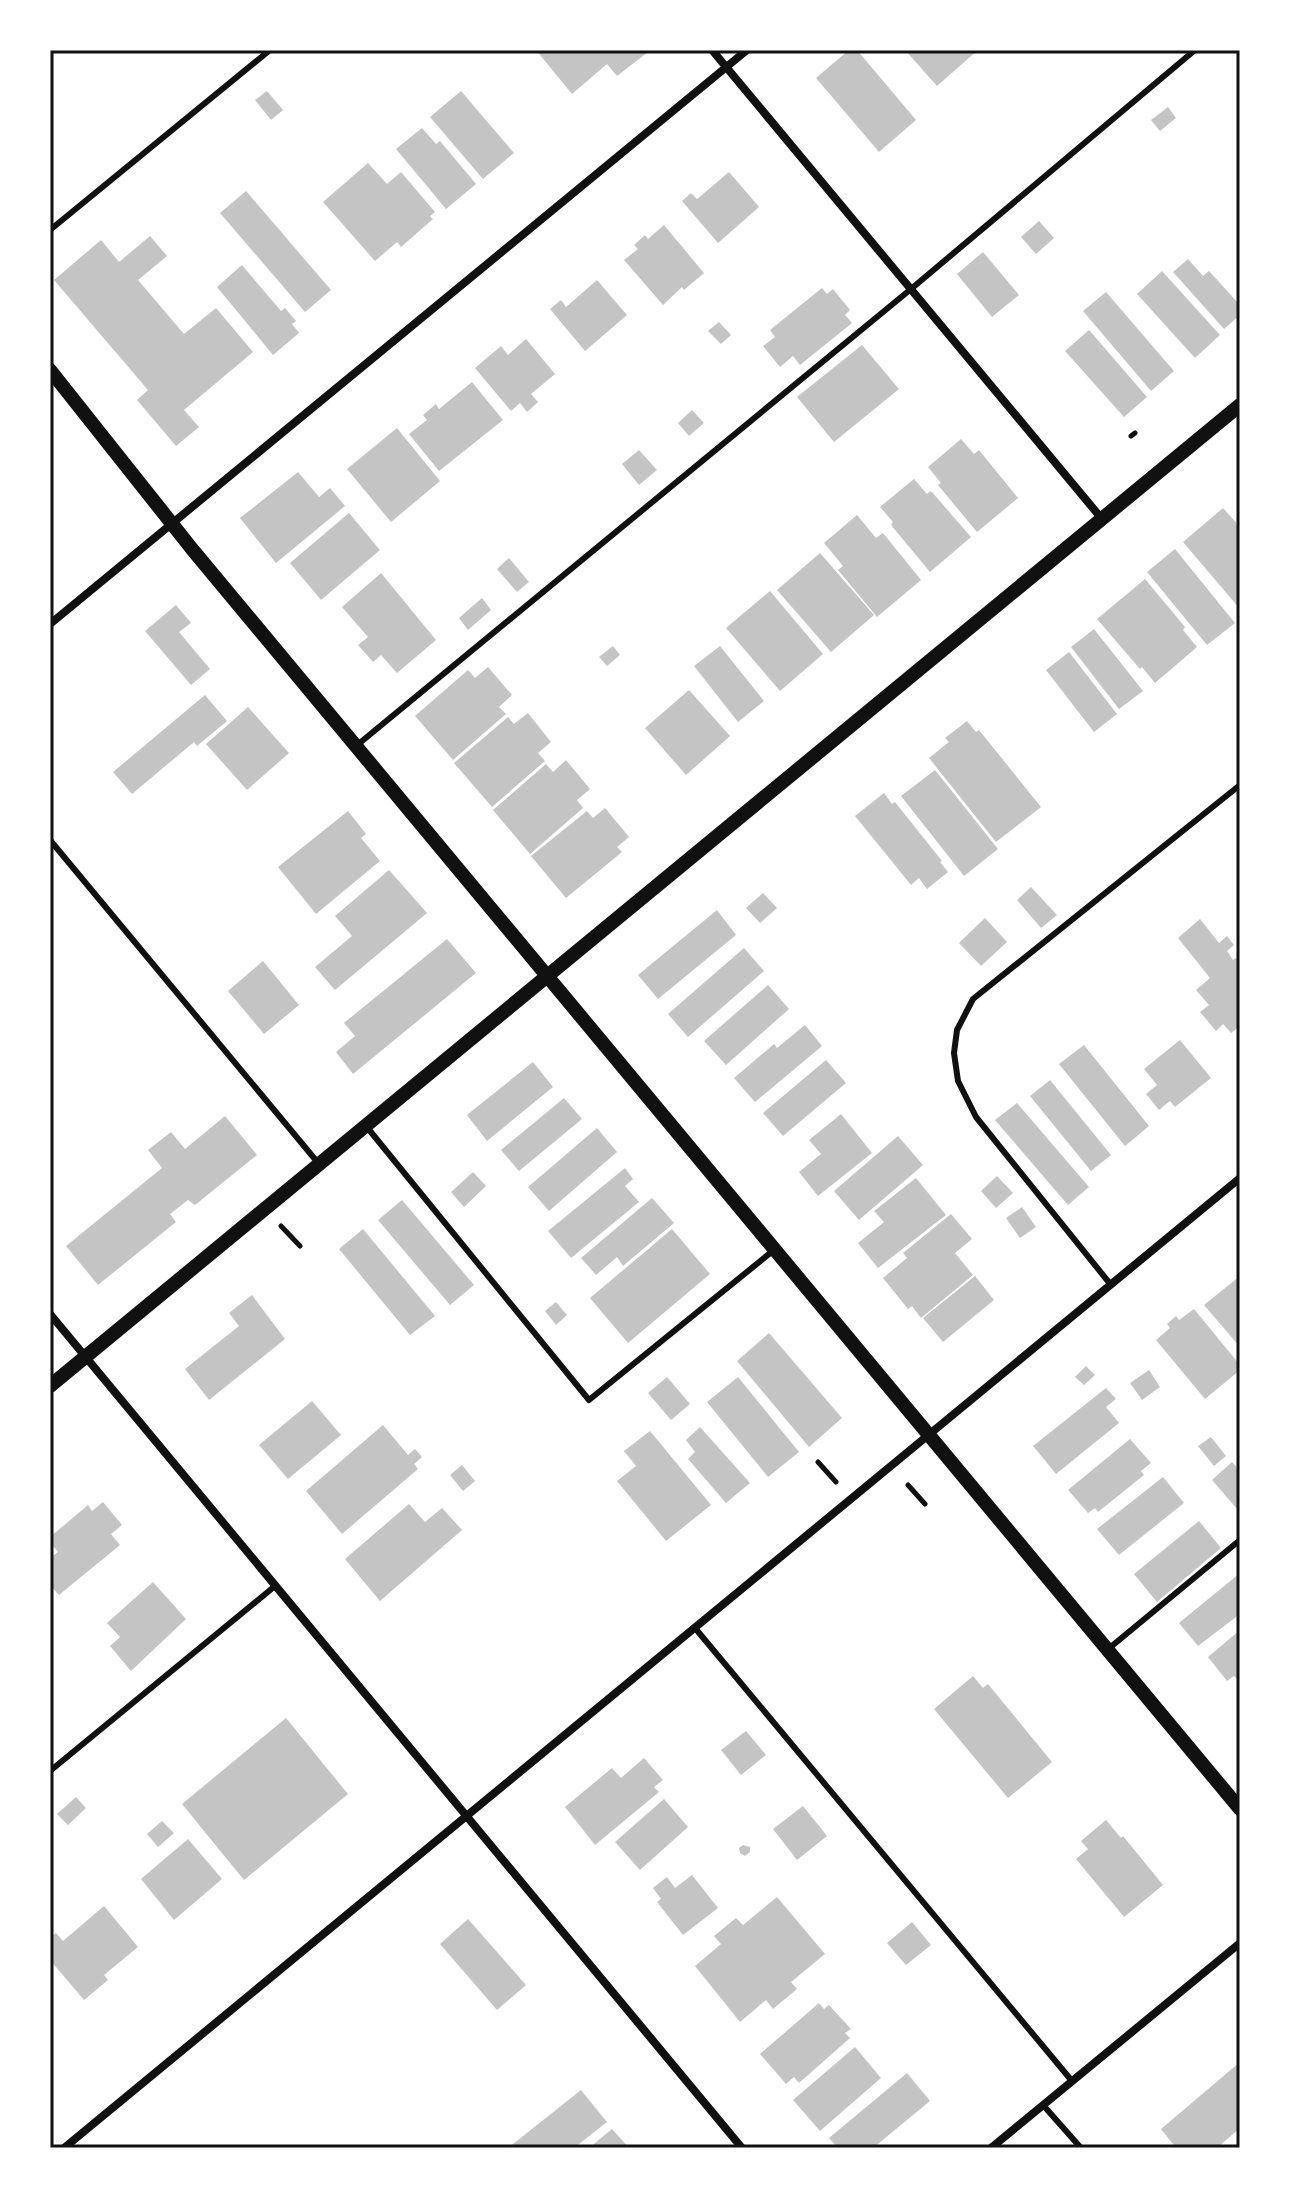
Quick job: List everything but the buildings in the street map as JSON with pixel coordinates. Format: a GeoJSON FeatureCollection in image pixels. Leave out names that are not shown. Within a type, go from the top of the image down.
{"type":"FeatureCollection","features":[{"type":"Feature","properties":{"kind":"street"},"geometry":{"type":"LineString","coordinates":[[712,50],[1102,519]]}},
{"type":"Feature","properties":{"kind":"street"},"geometry":{"type":"LineString","coordinates":[[50,624],[747,50]]}},
{"type":"Feature","properties":{"kind":"street"},"geometry":{"type":"LineString","coordinates":[[50,370],[171,524],[1240,1809]]}},
{"type":"Feature","properties":{"kind":"street"},"geometry":{"type":"LineString","coordinates":[[50,1386],[1240,405]]}},
{"type":"Feature","properties":{"kind":"street"},"geometry":{"type":"LineString","coordinates":[[64,2148],[1240,1178]]}},
{"type":"Feature","properties":{"kind":"street"},"geometry":{"type":"LineString","coordinates":[[50,1314],[742,2148]]}},
{"type":"Feature","properties":{"kind":"street"},"geometry":{"type":"LineString","coordinates":[[991,2148],[1240,1943]]}},
{"type":"Feature","properties":{"kind":"lane"},"geometry":{"type":"LineString","coordinates":[[50,230],[270,50]]}},
{"type":"Feature","properties":{"kind":"lane"},"geometry":{"type":"LineString","coordinates":[[356,746],[911,289],[1195,50]]}},
{"type":"Feature","properties":{"kind":"lane"},"geometry":{"type":"LineString","coordinates":[[1111,1285],[976,1117],[958,1081],[954,1053],[957,1030],[973,999],[1240,785]]}},
{"type":"Feature","properties":{"kind":"lane"},"geometry":{"type":"LineString","coordinates":[[50,840],[319,1164]]}},
{"type":"Feature","properties":{"kind":"lane"},"geometry":{"type":"LineString","coordinates":[[366,1126],[589,1400],[775,1250]]}},
{"type":"Feature","properties":{"kind":"lane"},"geometry":{"type":"LineString","coordinates":[[1107,1650],[1240,1540]]}},
{"type":"Feature","properties":{"kind":"lane"},"geometry":{"type":"LineString","coordinates":[[50,1771],[275,1586]]}},
{"type":"Feature","properties":{"kind":"lane"},"geometry":{"type":"LineString","coordinates":[[695,1628],[1072,2081]]}},
{"type":"Feature","properties":{"kind":"lane"},"geometry":{"type":"LineString","coordinates":[[1043,2105],[1081,2148]]}},
{"type":"Feature","properties":{"kind":"path"},"geometry":{"type":"LineString","coordinates":[[908,1485],[925,1504]]}}]}
